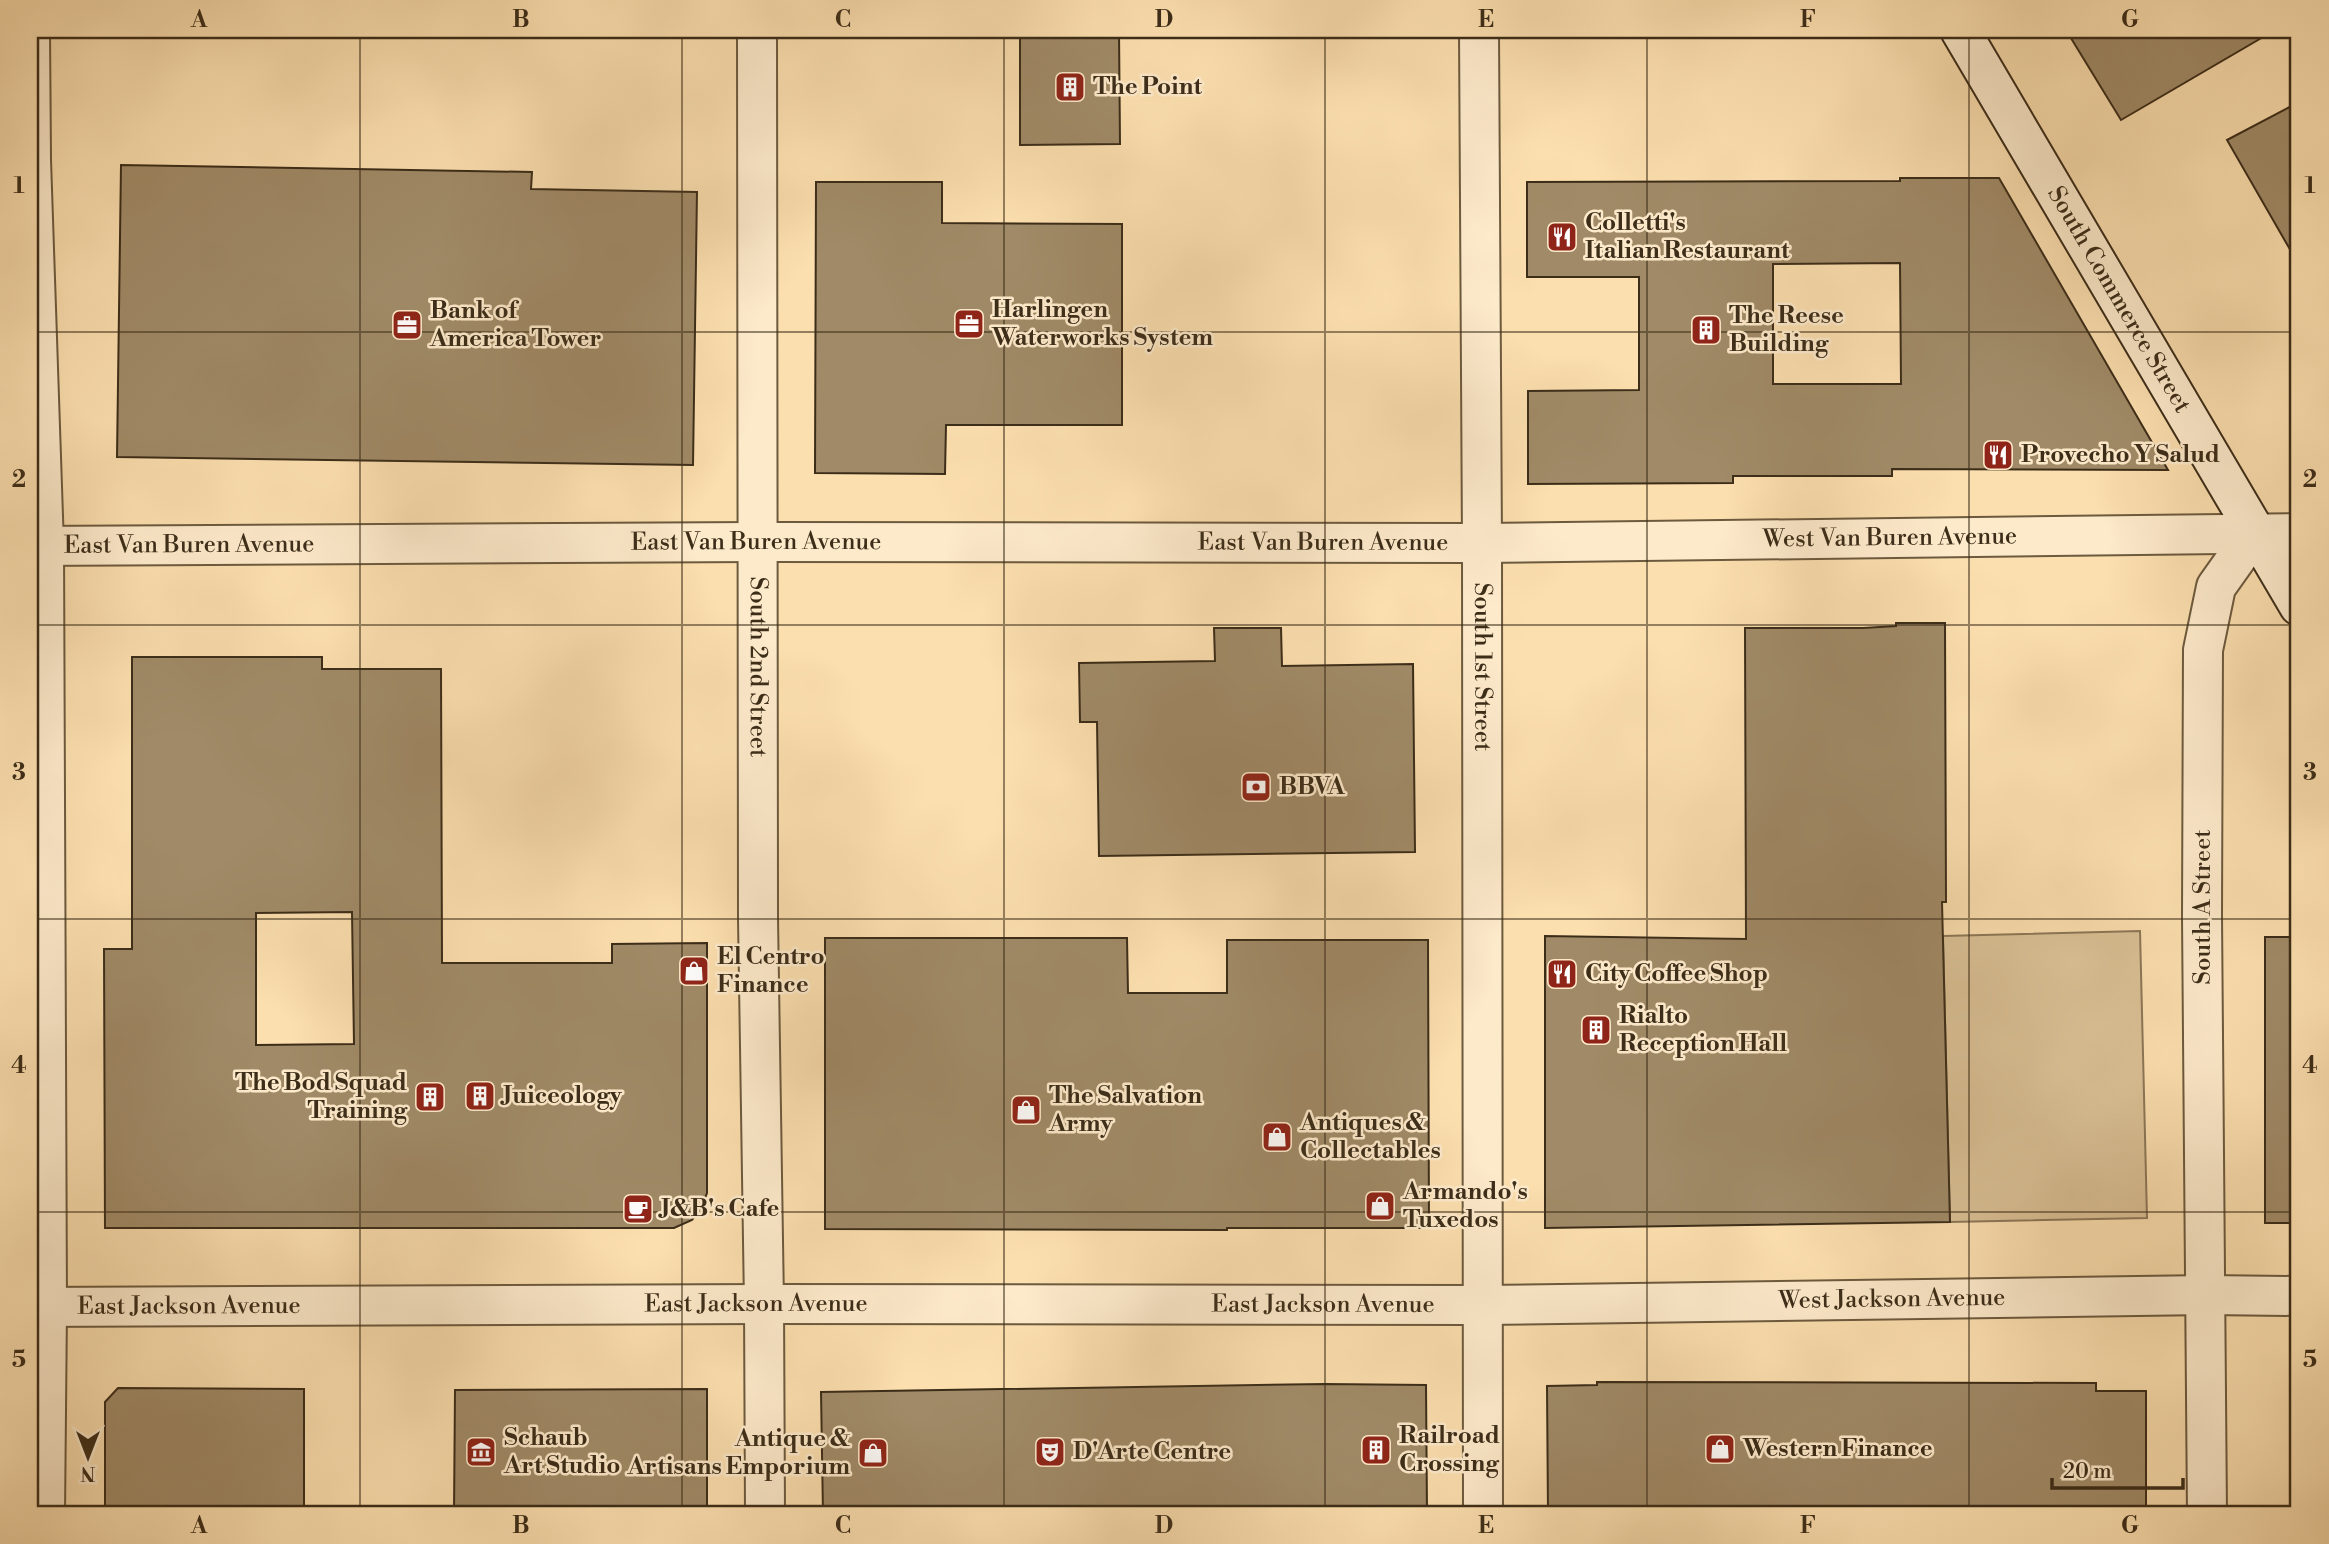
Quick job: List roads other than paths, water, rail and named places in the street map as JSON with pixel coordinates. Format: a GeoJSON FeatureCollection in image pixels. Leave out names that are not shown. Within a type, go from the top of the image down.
{"type":"FeatureCollection","features":[{"type":"Feature","properties":{"kind":"street"},"geometry":{"type":"LineString","coordinates":[[30,30],[37,546],[38,1307],[45,1514]]}},
{"type":"Feature","properties":{"kind":"street","name":"South 2nd Street"},"geometry":{"type":"LineString","coordinates":[[757,30],[758,904],[765,1514]]}},
{"type":"Feature","properties":{"kind":"street","name":"South 1st Street"},"geometry":{"type":"LineString","coordinates":[[1479,30],[1483,1514]]}},
{"type":"Feature","properties":{"kind":"street","name":"South Commerce Street"},"geometry":{"type":"LineString","coordinates":[[1960,30],[2299,606]]}},
{"type":"Feature","properties":{"kind":"street","name":"South A Street"},"geometry":{"type":"LineString","coordinates":[[2207,1514],[2202,916],[2203,650],[2216,587],[2255,532]]}},
{"type":"Feature","properties":{"kind":"street","name":"West Van Buren Avenue"},"geometry":{"type":"LineString","coordinates":[[1482,543],[2299,533]]}},
{"type":"Feature","properties":{"kind":"street","name":"East Van Buren Avenue"},"geometry":{"type":"LineString","coordinates":[[37,546],[757,542],[1482,543]]}},
{"type":"Feature","properties":{"kind":"street","name":"West Jackson Avenue"},"geometry":{"type":"LineString","coordinates":[[1484,1305],[2299,1296]]}},
{"type":"Feature","properties":{"kind":"street","name":"East Jackson Avenue"},"geometry":{"type":"LineString","coordinates":[[38,1307],[1484,1305]]}},
{"type":"Feature","properties":{"kind":"place","name":"The Point"},"geometry":{"type":"Point","coordinates":[1070,87]}},
{"type":"Feature","properties":{"kind":"place","name":"Colletti's Italian Restaurant"},"geometry":{"type":"Point","coordinates":[1562,237]}},
{"type":"Feature","properties":{"kind":"place","name":"Harlingen Waterworks System"},"geometry":{"type":"Point","coordinates":[969,324]}},
{"type":"Feature","properties":{"kind":"place","name":"Bank of America Tower"},"geometry":{"type":"Point","coordinates":[407,325]}},
{"type":"Feature","properties":{"kind":"place","name":"The Reese Building"},"geometry":{"type":"Point","coordinates":[1706,330]}},
{"type":"Feature","properties":{"kind":"place","name":"Provecho Y Salud"},"geometry":{"type":"Point","coordinates":[1998,455]}},
{"type":"Feature","properties":{"kind":"place","name":"BBVA"},"geometry":{"type":"Point","coordinates":[1256,787]}},
{"type":"Feature","properties":{"kind":"place","name":"El Centro Finance"},"geometry":{"type":"Point","coordinates":[694,971]}},
{"type":"Feature","properties":{"kind":"place","name":"City Coffee Shop"},"geometry":{"type":"Point","coordinates":[1562,974]}},
{"type":"Feature","properties":{"kind":"place","name":"Rialto Reception Hall"},"geometry":{"type":"Point","coordinates":[1596,1030]}},
{"type":"Feature","properties":{"kind":"place","name":"Juiceology"},"geometry":{"type":"Point","coordinates":[480,1096]}},
{"type":"Feature","properties":{"kind":"place","name":"The Bod Squad Training"},"geometry":{"type":"Point","coordinates":[430,1097]}},
{"type":"Feature","properties":{"kind":"place","name":"The Salvation Army"},"geometry":{"type":"Point","coordinates":[1026,1110]}},
{"type":"Feature","properties":{"kind":"place","name":"Antiques & Collectables"},"geometry":{"type":"Point","coordinates":[1277,1137]}},
{"type":"Feature","properties":{"kind":"place","name":"Armando's Tuxedos"},"geometry":{"type":"Point","coordinates":[1380,1206]}},
{"type":"Feature","properties":{"kind":"place","name":"J&B's Cafe"},"geometry":{"type":"Point","coordinates":[638,1209]}},
{"type":"Feature","properties":{"kind":"place","name":"Western Finance"},"geometry":{"type":"Point","coordinates":[1720,1449]}},
{"type":"Feature","properties":{"kind":"place","name":"Railroad Crossing"},"geometry":{"type":"Point","coordinates":[1376,1450]}},
{"type":"Feature","properties":{"kind":"place","name":"Schaub Art Studio"},"geometry":{"type":"Point","coordinates":[481,1452]}},
{"type":"Feature","properties":{"kind":"place","name":"D'Arte Centre"},"geometry":{"type":"Point","coordinates":[1050,1452]}},
{"type":"Feature","properties":{"kind":"place","name":"Antique & Artisans Emporium"},"geometry":{"type":"Point","coordinates":[873,1453]}}]}
